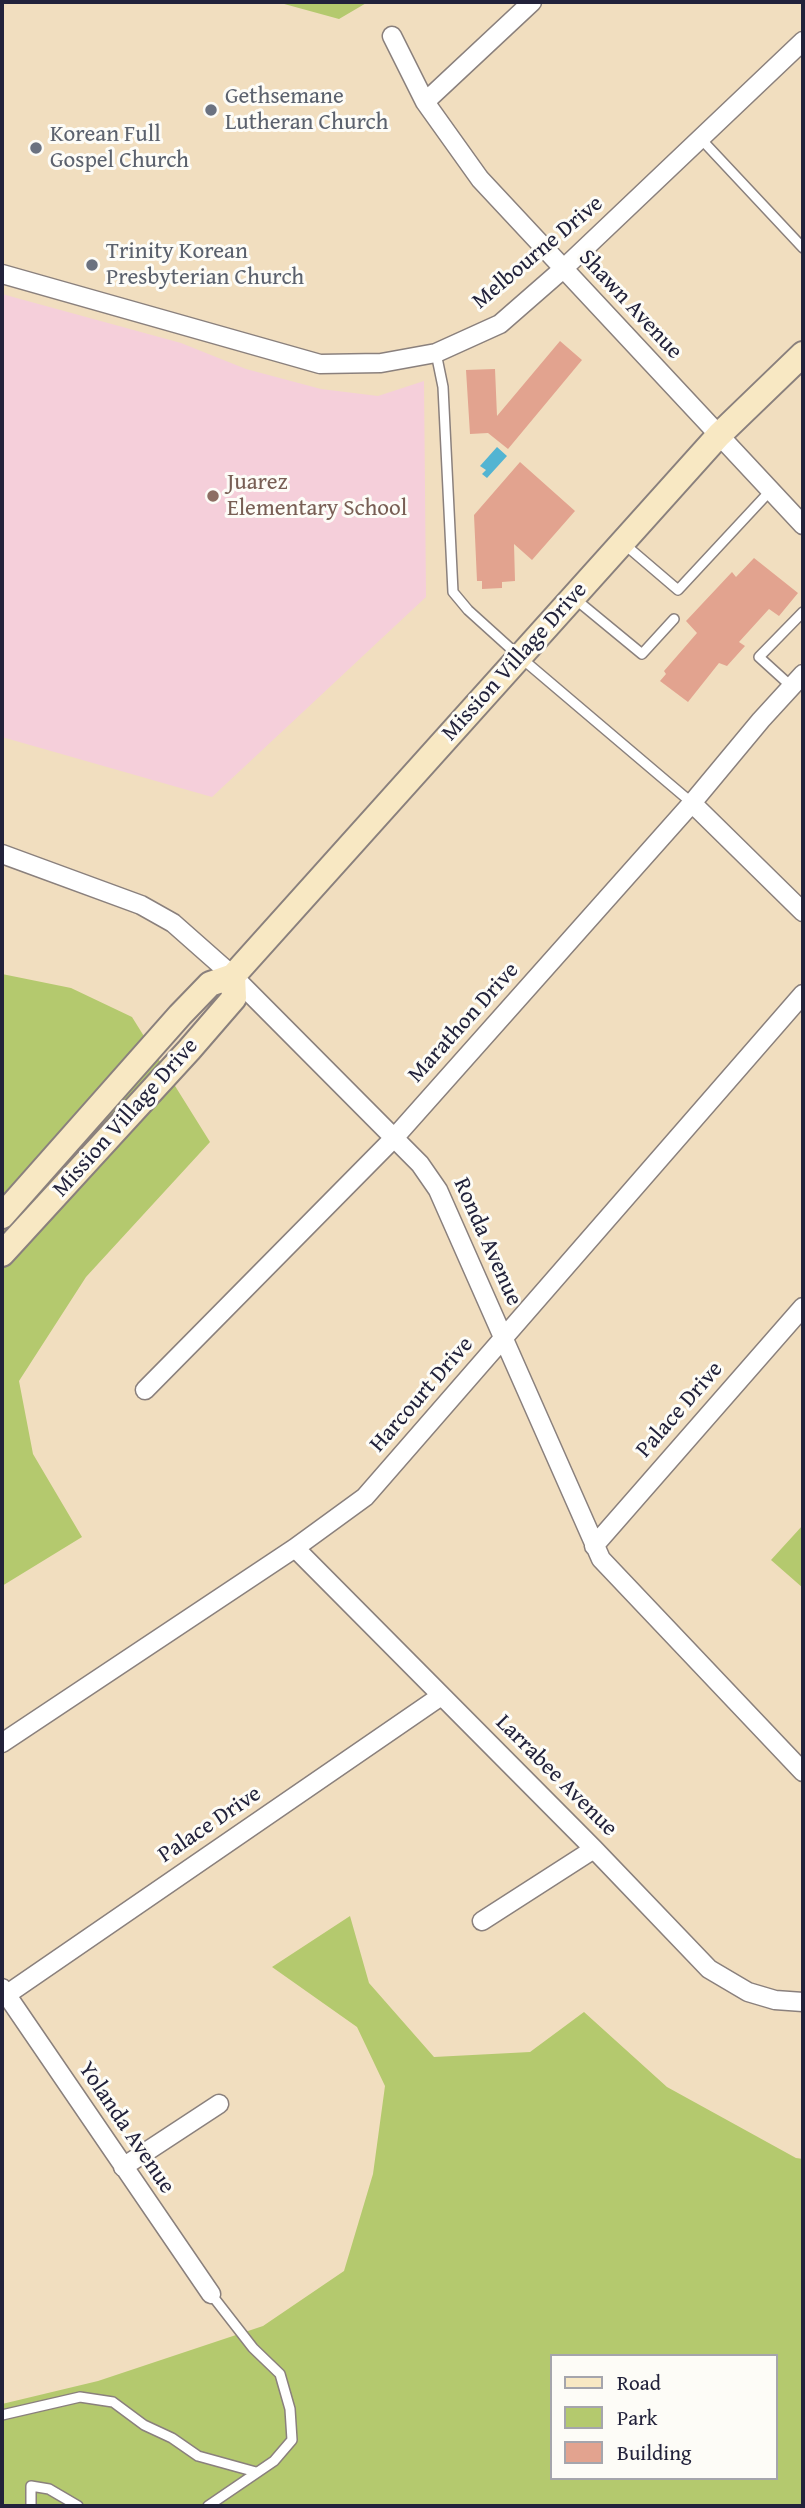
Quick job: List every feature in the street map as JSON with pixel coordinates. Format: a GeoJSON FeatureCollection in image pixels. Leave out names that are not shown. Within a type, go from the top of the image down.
{"type":"FeatureCollection","features":[{"type":"Feature","properties":{"kind":"main road","name":"Mission Village Drive"},"geometry":{"type":"LineString","coordinates":[[2,1216],[210,984],[233,975],[719,435],[803,354]]}},
{"type":"Feature","properties":{"kind":"main road","name":"Mission Village Drive"},"geometry":{"type":"LineString","coordinates":[[2,1254],[189,1051],[225,1008],[233,998],[233,975]]}},
{"type":"Feature","properties":{"kind":"street"},"geometry":{"type":"LineString","coordinates":[[425,102],[532,2]]}},
{"type":"Feature","properties":{"kind":"street","name":"Shawn Avenue"},"geometry":{"type":"LineString","coordinates":[[392,36],[425,102],[480,179],[803,525]]}},
{"type":"Feature","properties":{"kind":"street","name":"Melbourne Drive"},"geometry":{"type":"LineString","coordinates":[[2,274],[320,364],[381,363],[436,353],[500,324],[563,269],[803,41]]}},
{"type":"Feature","properties":{"kind":"street","name":"Marathon Drive"},"geometry":{"type":"LineString","coordinates":[[145,1390],[395,1138],[692,803],[797,680]]}},
{"type":"Feature","properties":{"kind":"street"},"geometry":{"type":"LineString","coordinates":[[692,803],[803,912]]}},
{"type":"Feature","properties":{"kind":"street","name":"Ronda Avenue"},"geometry":{"type":"LineString","coordinates":[[2,854],[141,905],[173,923],[233,975],[420,1164],[438,1190],[601,1559],[803,1772]]}},
{"type":"Feature","properties":{"kind":"street","name":"Harcourt Drive"},"geometry":{"type":"LineString","coordinates":[[2,1743],[295,1548],[365,1497],[803,994]]}},
{"type":"Feature","properties":{"kind":"street","name":"Palace Drive"},"geometry":{"type":"LineString","coordinates":[[594,1545],[803,1307]]}},
{"type":"Feature","properties":{"kind":"street","name":"Larrabee Avenue"},"geometry":{"type":"LineString","coordinates":[[295,1548],[594,1849],[709,1969],[748,1992],[775,2000],[803,2002]]}},
{"type":"Feature","properties":{"kind":"street","name":"Palace Drive"},"geometry":{"type":"LineString","coordinates":[[4,1992],[441,1696]]}},
{"type":"Feature","properties":{"kind":"street"},"geometry":{"type":"LineString","coordinates":[[482,1921],[594,1849]]}},
{"type":"Feature","properties":{"kind":"street","name":"Yolanda Avenue"},"geometry":{"type":"LineString","coordinates":[[4,1992],[211,2294]]}},
{"type":"Feature","properties":{"kind":"street"},"geometry":{"type":"LineString","coordinates":[[123,2167],[219,2104]]}},
{"type":"Feature","properties":{"kind":"lane"},"geometry":{"type":"LineString","coordinates":[[701,139],[803,248]]}},
{"type":"Feature","properties":{"kind":"lane"},"geometry":{"type":"LineString","coordinates":[[436,353],[443,387],[453,592],[468,610],[520,657],[692,803]]}},
{"type":"Feature","properties":{"kind":"lane"},"geometry":{"type":"LineString","coordinates":[[622,542],[678,590],[771,490]]}},
{"type":"Feature","properties":{"kind":"lane"},"geometry":{"type":"LineString","coordinates":[[573,597],[642,654],[674,619]]}},
{"type":"Feature","properties":{"kind":"lane"},"geometry":{"type":"LineString","coordinates":[[797,680],[759,657],[803,612]]}},
{"type":"Feature","properties":{"kind":"lane"},"geometry":{"type":"LineString","coordinates":[[208,2506],[274,2460],[292,2440],[290,2409],[280,2374],[253,2348],[211,2294]]}},
{"type":"Feature","properties":{"kind":"lane"},"geometry":{"type":"LineString","coordinates":[[2,2415],[80,2397],[113,2402],[144,2425],[172,2438],[198,2456],[256,2472]]}},
{"type":"Feature","properties":{"kind":"lane"},"geometry":{"type":"LineString","coordinates":[[31,2506],[31,2486],[49,2489],[78,2506]]}},
{"type":"Feature","properties":{"kind":"shaded area","name":"Juarez Elementary School"},"geometry":{"type":"Polygon","coordinates":[[[2,294],[181,343],[246,369],[321,389],[378,396],[424,381],[426,597],[212,797],[2,737],[2,294]]]}},
{"type":"Feature","properties":{"kind":"green space"},"geometry":{"type":"Polygon","coordinates":[[[277,2],[368,2],[339,19],[277,2]]]}},
{"type":"Feature","properties":{"kind":"green space"},"geometry":{"type":"Polygon","coordinates":[[[2,974],[71,988],[132,1017],[210,1142],[86,1277],[19,1381],[33,1454],[82,1537],[2,1586],[2,974]]]}},
{"type":"Feature","properties":{"kind":"green space"},"geometry":{"type":"Polygon","coordinates":[[[803,1525],[803,1588],[771,1560],[803,1525]]]}},
{"type":"Feature","properties":{"kind":"green space"},"geometry":{"type":"Polygon","coordinates":[[[350,1916],[369,1983],[434,2057],[530,2052],[584,2012],[667,2087],[796,2158],[803,2159],[803,2506],[2,2506],[2,2404],[98,2381],[263,2326],[344,2271],[373,2174],[385,2086],[357,2027],[272,1967],[350,1916]]]}},
{"type":"Feature","properties":{"kind":"water"},"geometry":{"type":"Polygon","coordinates":[[[497,447],[507,456],[487,478],[482,474],[486,470],[480,466],[497,447]]]}},
{"type":"Feature","properties":{"kind":"building"},"geometry":{"type":"Polygon","coordinates":[[[560,341],[582,360],[508,449],[488,433],[470,434],[466,370],[495,369],[497,416],[560,341]]]}},
{"type":"Feature","properties":{"kind":"building"},"geometry":{"type":"Polygon","coordinates":[[[520,462],[575,511],[532,560],[514,544],[515,581],[502,582],[502,588],[482,589],[482,581],[477,581],[474,515],[520,462]]]}},
{"type":"Feature","properties":{"kind":"building"},"geometry":{"type":"Polygon","coordinates":[[[754,558],[798,593],[779,616],[769,609],[739,642],[745,646],[727,666],[719,663],[688,702],[660,681],[666,674],[664,671],[697,633],[686,621],[732,572],[736,577],[754,558]]]}},
{"type":"Feature","properties":{"kind":"place","name":"Gethsemane Lutheran Church"},"geometry":{"type":"Point","coordinates":[211,110]}},
{"type":"Feature","properties":{"kind":"place","name":"Korean Full Gospel Church"},"geometry":{"type":"Point","coordinates":[36,148]}},
{"type":"Feature","properties":{"kind":"place","name":"Trinity Korean Presbyterian Church"},"geometry":{"type":"Point","coordinates":[92,265]}},
{"type":"Feature","properties":{"kind":"place","name":"Juarez Elementary School"},"geometry":{"type":"Point","coordinates":[213,496]}}]}
